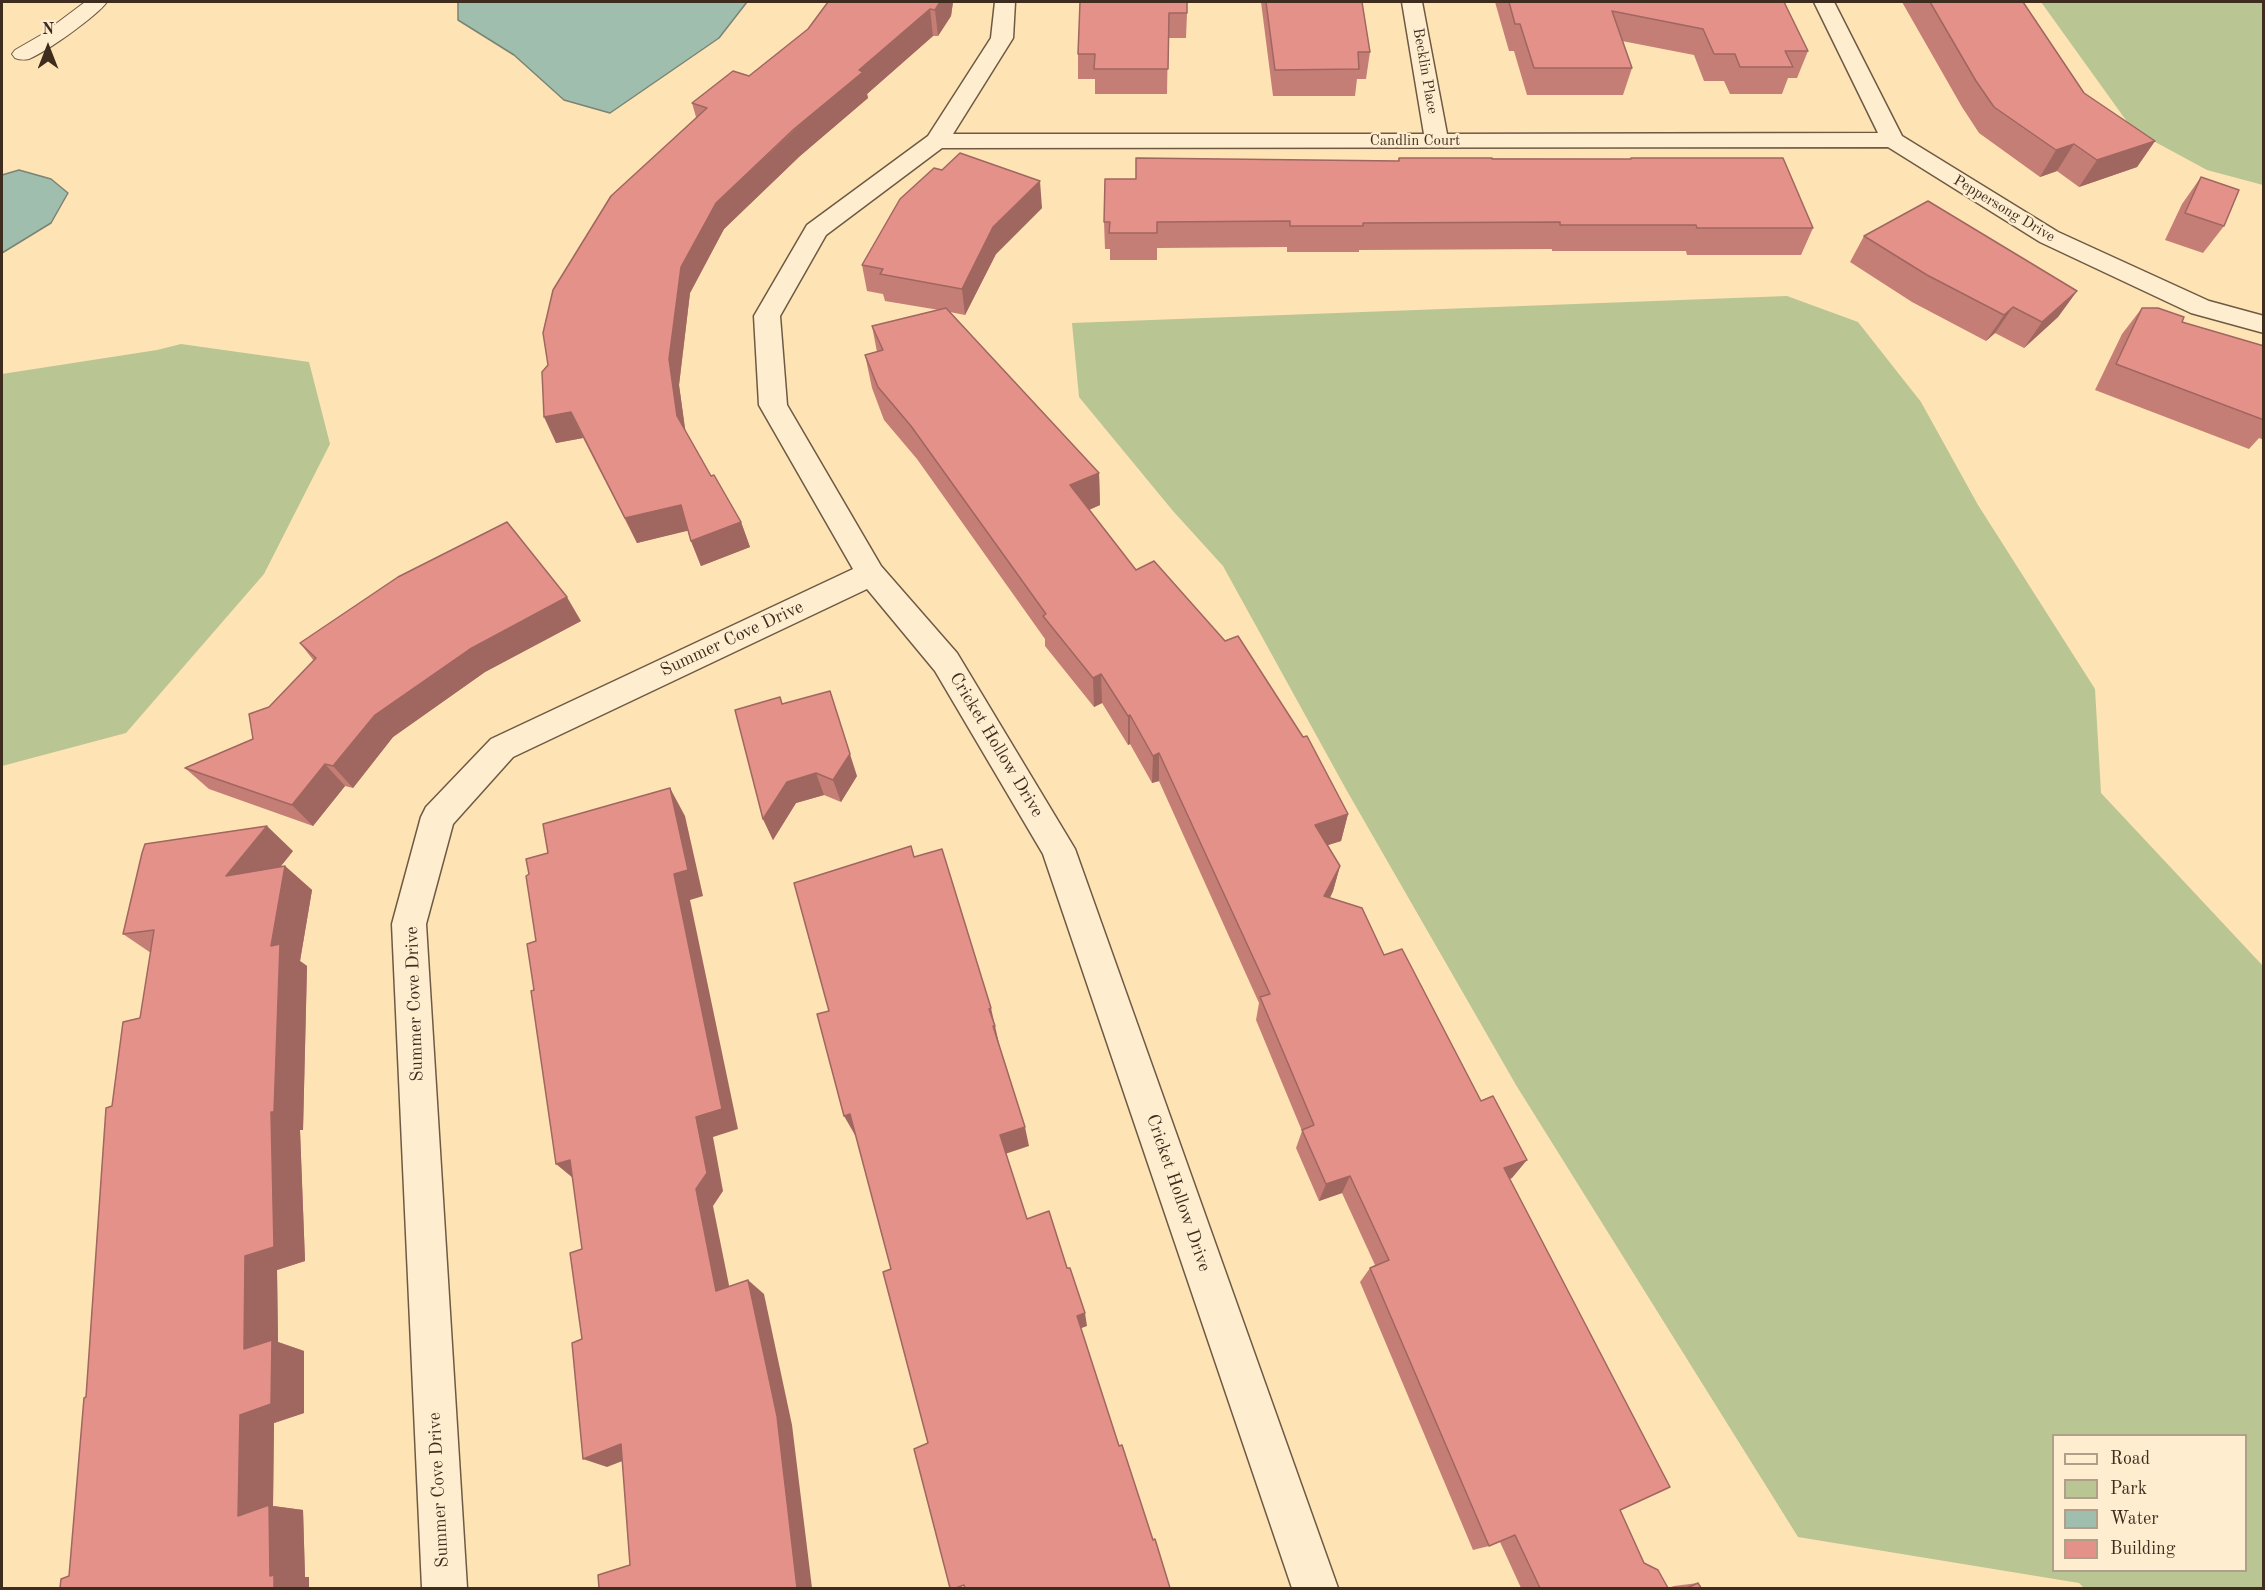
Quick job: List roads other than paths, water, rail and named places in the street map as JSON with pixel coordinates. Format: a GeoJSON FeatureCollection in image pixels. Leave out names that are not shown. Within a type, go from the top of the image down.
{"type":"FeatureCollection","features":[{"type":"Feature","properties":{"kind":"street","name":"Cricket Hollow Drive"},"geometry":{"type":"LineString","coordinates":[[1005,2],[1002,38],[937,141],[816,230],[767,316],[774,405],[871,574],[946,662],[1058,849],[1315,1588]]}},
{"type":"Feature","properties":{"kind":"street","name":"Becklin Place"},"geometry":{"type":"LineString","coordinates":[[1412,2],[1437,141]]}},
{"type":"Feature","properties":{"kind":"street"},"geometry":{"type":"LineString","coordinates":[[1824,2],[1893,140]]}},
{"type":"Feature","properties":{"kind":"street","name":"Candlin Court"},"geometry":{"type":"LineString","coordinates":[[937,141],[1893,140]]}},
{"type":"Feature","properties":{"kind":"street","name":"Peppersong Drive"},"geometry":{"type":"LineString","coordinates":[[1893,140],[2049,237],[2200,307],[2264,325]]}},
{"type":"Feature","properties":{"kind":"street","name":"Summer Cove Drive"},"geometry":{"type":"LineString","coordinates":[[444,1588],[410,924],[438,818],[502,748],[871,574]]}},
{"type":"Feature","properties":{"kind":"lane"},"geometry":{"type":"LineString","coordinates":[[22,54],[48,39],[97,2]]}},
{"type":"Feature","properties":{"kind":"water"},"geometry":{"type":"Polygon","coordinates":[[[458,2],[747,2],[719,38],[610,113],[564,100],[514,55],[458,20],[458,2]]]}},
{"type":"Feature","properties":{"kind":"water"},"geometry":{"type":"Polygon","coordinates":[[[19,170],[51,179],[68,193],[51,223],[2,253],[2,175],[19,170]]]}}]}
